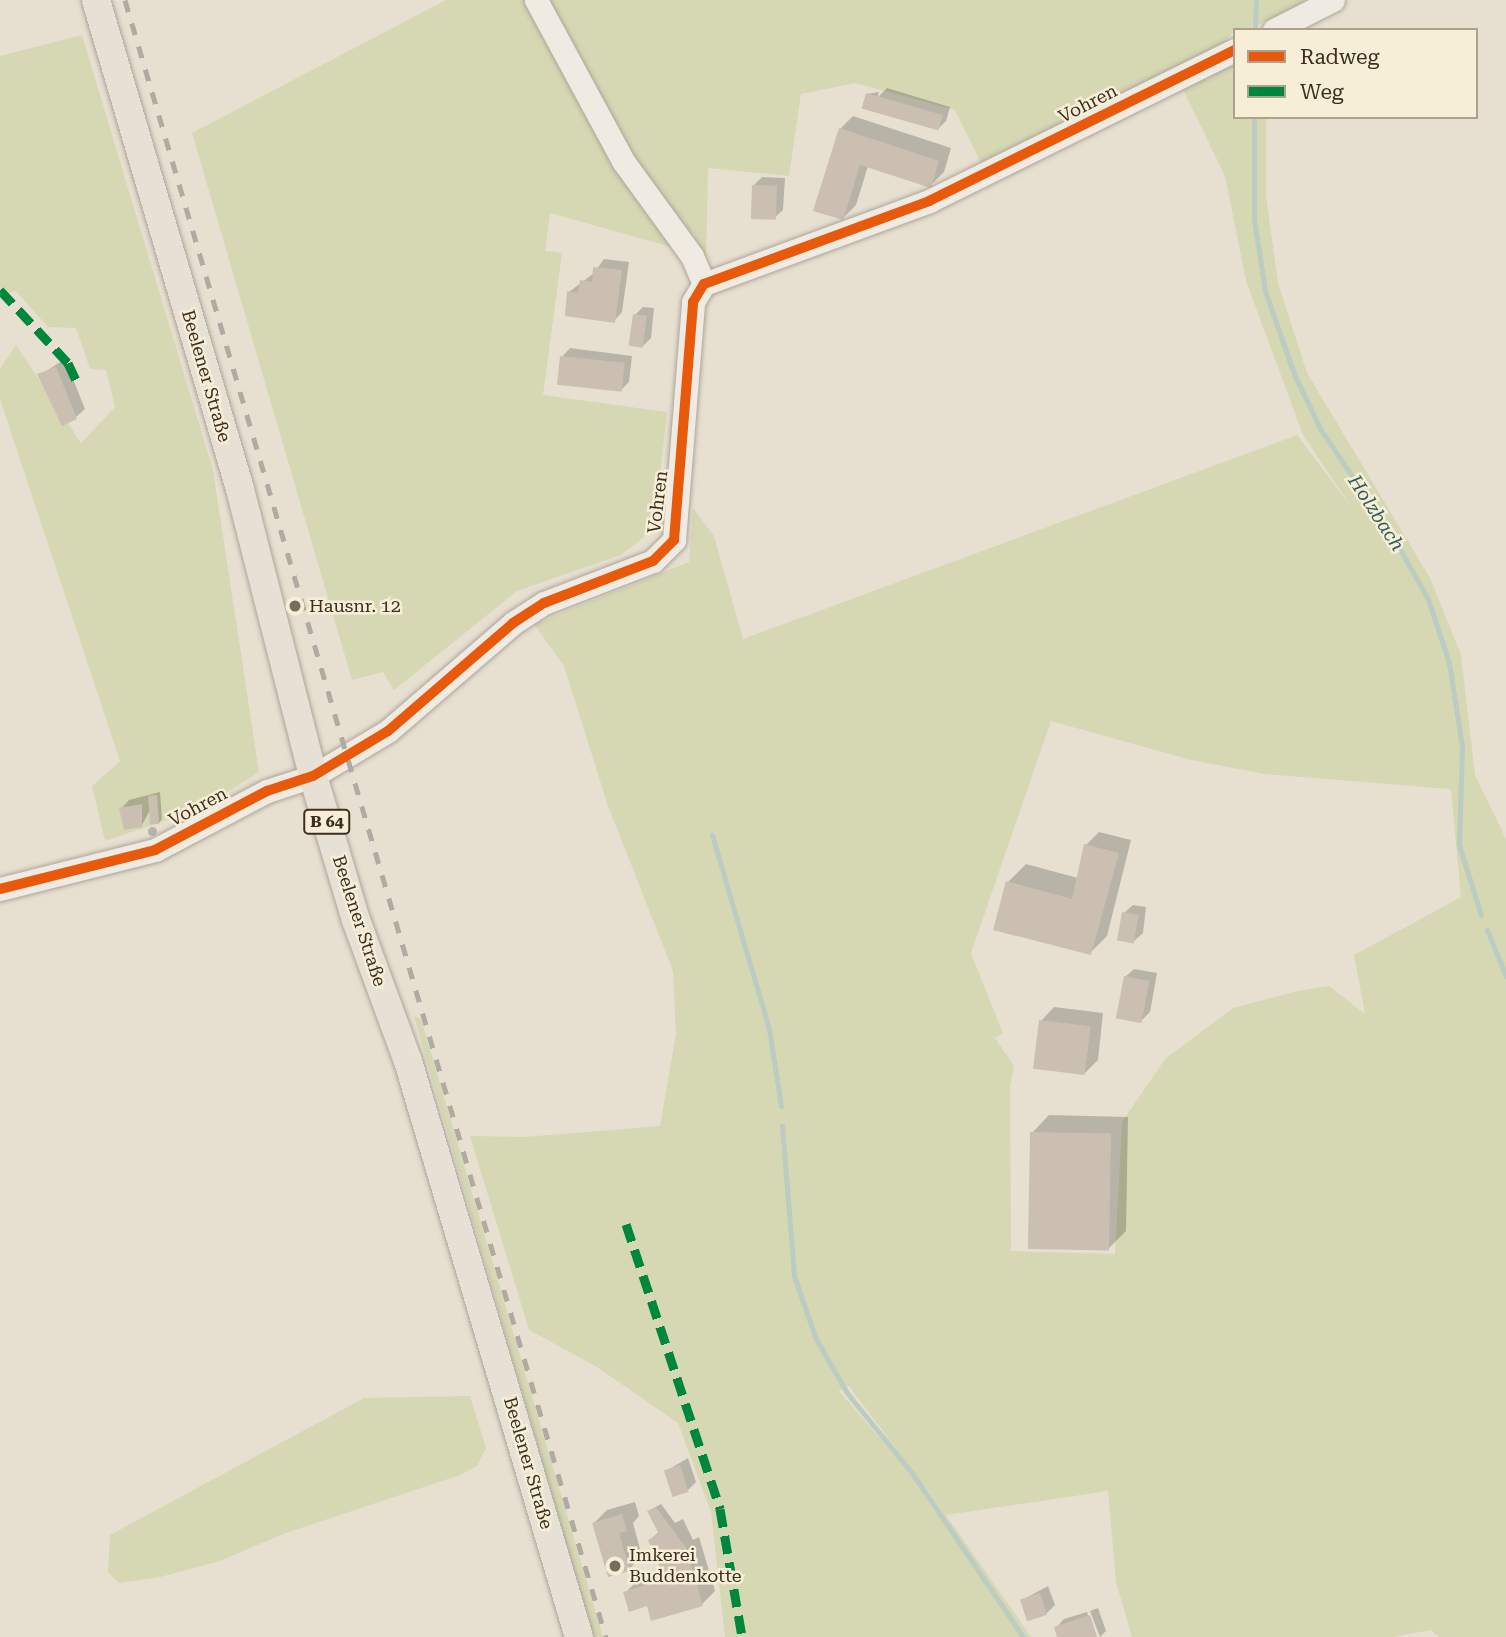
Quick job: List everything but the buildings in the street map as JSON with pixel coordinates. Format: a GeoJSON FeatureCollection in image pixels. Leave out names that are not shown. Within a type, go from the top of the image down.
{"type":"FeatureCollection","features":[{"type":"Feature","properties":{"kind":"main road","name":"Beelener Straße"},"geometry":{"type":"LineString","coordinates":[[96,0],[240,489],[313,776],[356,920],[408,1061],[579,1637]]}},
{"type":"Feature","properties":{"kind":"street"},"geometry":{"type":"LineString","coordinates":[[536,0],[623,161],[692,256],[704,284]]}},
{"type":"Feature","properties":{"kind":"street"},"geometry":{"type":"LineString","coordinates":[[1278,28],[1333,0]]}},
{"type":"Feature","properties":{"kind":"street","name":"Vohren"},"geometry":{"type":"LineString","coordinates":[[0,889],[155,850],[267,791],[313,776],[388,731],[513,624],[544,603],[653,561],[674,540],[693,302],[704,284],[929,201],[1233,51]]}},
{"type":"Feature","properties":{"kind":"green space"},"geometry":{"type":"Polygon","coordinates":[[[446,0],[525,0],[616,163],[671,247],[550,213],[545,251],[562,253],[543,395],[667,412],[655,520],[644,537],[621,555],[517,591],[394,690],[383,672],[352,680],[192,133],[446,0]]]}},
{"type":"Feature","properties":{"kind":"green space"},"geometry":{"type":"Polygon","coordinates":[[[543,0],[1303,0],[1305,4],[1251,28],[1233,28],[1233,32],[1217,50],[984,169],[955,110],[855,83],[801,94],[789,176],[708,168],[706,263],[693,233],[686,239],[630,162],[543,0]]]}},
{"type":"Feature","properties":{"kind":"green space"},"geometry":{"type":"Polygon","coordinates":[[[82,35],[213,470],[259,772],[200,809],[105,841],[92,786],[120,761],[0,399],[0,369],[16,345],[81,443],[115,407],[106,370],[90,369],[76,328],[48,327],[16,291],[0,296],[0,56],[82,35]]]}},
{"type":"Feature","properties":{"kind":"green space"},"geometry":{"type":"Polygon","coordinates":[[[1233,62],[1233,119],[1266,119],[1266,196],[1278,283],[1307,373],[1430,578],[1461,655],[1475,775],[1506,839],[1506,1637],[1439,1637],[1431,1630],[1393,1637],[1132,1637],[1116,1582],[1108,1491],[946,1515],[1031,1637],[725,1637],[711,1512],[678,1423],[597,1367],[529,1330],[470,1136],[524,1137],[660,1126],[676,1034],[673,971],[608,806],[564,666],[534,624],[689,562],[693,508],[714,536],[743,639],[1297,435],[1352,508],[1303,435],[1246,281],[1225,176],[1181,85],[1233,62]],[[1051,721],[971,953],[1003,1033],[995,1038],[1014,1066],[1010,1088],[1011,1251],[1115,1254],[1122,1122],[1165,1059],[1233,1008],[1297,991],[1329,986],[1365,1014],[1354,955],[1461,897],[1451,789],[1265,774],[1191,760],[1051,721]],[[849,1386],[839,1391],[936,1502],[849,1386]]]}},
{"type":"Feature","properties":{"kind":"green space"},"geometry":{"type":"Polygon","coordinates":[[[414,1016],[421,1019],[603,1637],[593,1637],[414,1016]]]}},
{"type":"Feature","properties":{"kind":"green space"},"geometry":{"type":"Polygon","coordinates":[[[470,1396],[486,1448],[477,1466],[460,1475],[283,1534],[220,1561],[160,1577],[119,1583],[108,1572],[110,1535],[364,1398],[470,1396]]]}},
{"type":"Feature","properties":{"kind":"waterway","name":"Holzbach"},"geometry":{"type":"LineString","coordinates":[[1255,28],[1256,0]]}},
{"type":"Feature","properties":{"kind":"waterway","name":"Holzbach"},"geometry":{"type":"LineString","coordinates":[[1254,119],[1254,219],[1265,291],[1294,374],[1321,430],[1393,537],[1428,599],[1449,663],[1462,746],[1459,845],[1481,915]]}},
{"type":"Feature","properties":{"kind":"waterway"},"geometry":{"type":"LineString","coordinates":[[712,835],[769,1029],[781,1106]]}},
{"type":"Feature","properties":{"kind":"waterway","name":"Holzbach"},"geometry":{"type":"LineString","coordinates":[[1487,930],[1506,976]]}},
{"type":"Feature","properties":{"kind":"waterway"},"geometry":{"type":"LineString","coordinates":[[782,1126],[794,1276],[816,1339],[847,1393],[912,1473],[1023,1637]]}},
{"type":"Feature","properties":{"kind":"railway"},"geometry":{"type":"LineString","coordinates":[[125,0],[606,1637]]}},
{"type":"Feature","properties":{"kind":"marked path"},"geometry":{"type":"LineString","coordinates":[[0,290],[68,363],[76,380]]}},
{"type":"Feature","properties":{"kind":"marked path"},"geometry":{"type":"LineString","coordinates":[[626,1224],[720,1509],[742,1637]]}},
{"type":"Feature","properties":{"kind":"cycle path"},"geometry":{"type":"LineString","coordinates":[[0,889],[155,850],[267,791],[313,776],[388,731],[513,623],[544,603],[653,561],[674,540],[693,302],[704,284],[929,201],[1233,51]]}},
{"type":"Feature","properties":{"kind":"place","name":"Hausnr. 12"},"geometry":{"type":"Point","coordinates":[295,606]}},
{"type":"Feature","properties":{"kind":"place","name":"Imkerei Buddenkotte"},"geometry":{"type":"Point","coordinates":[615,1566]}}]}
